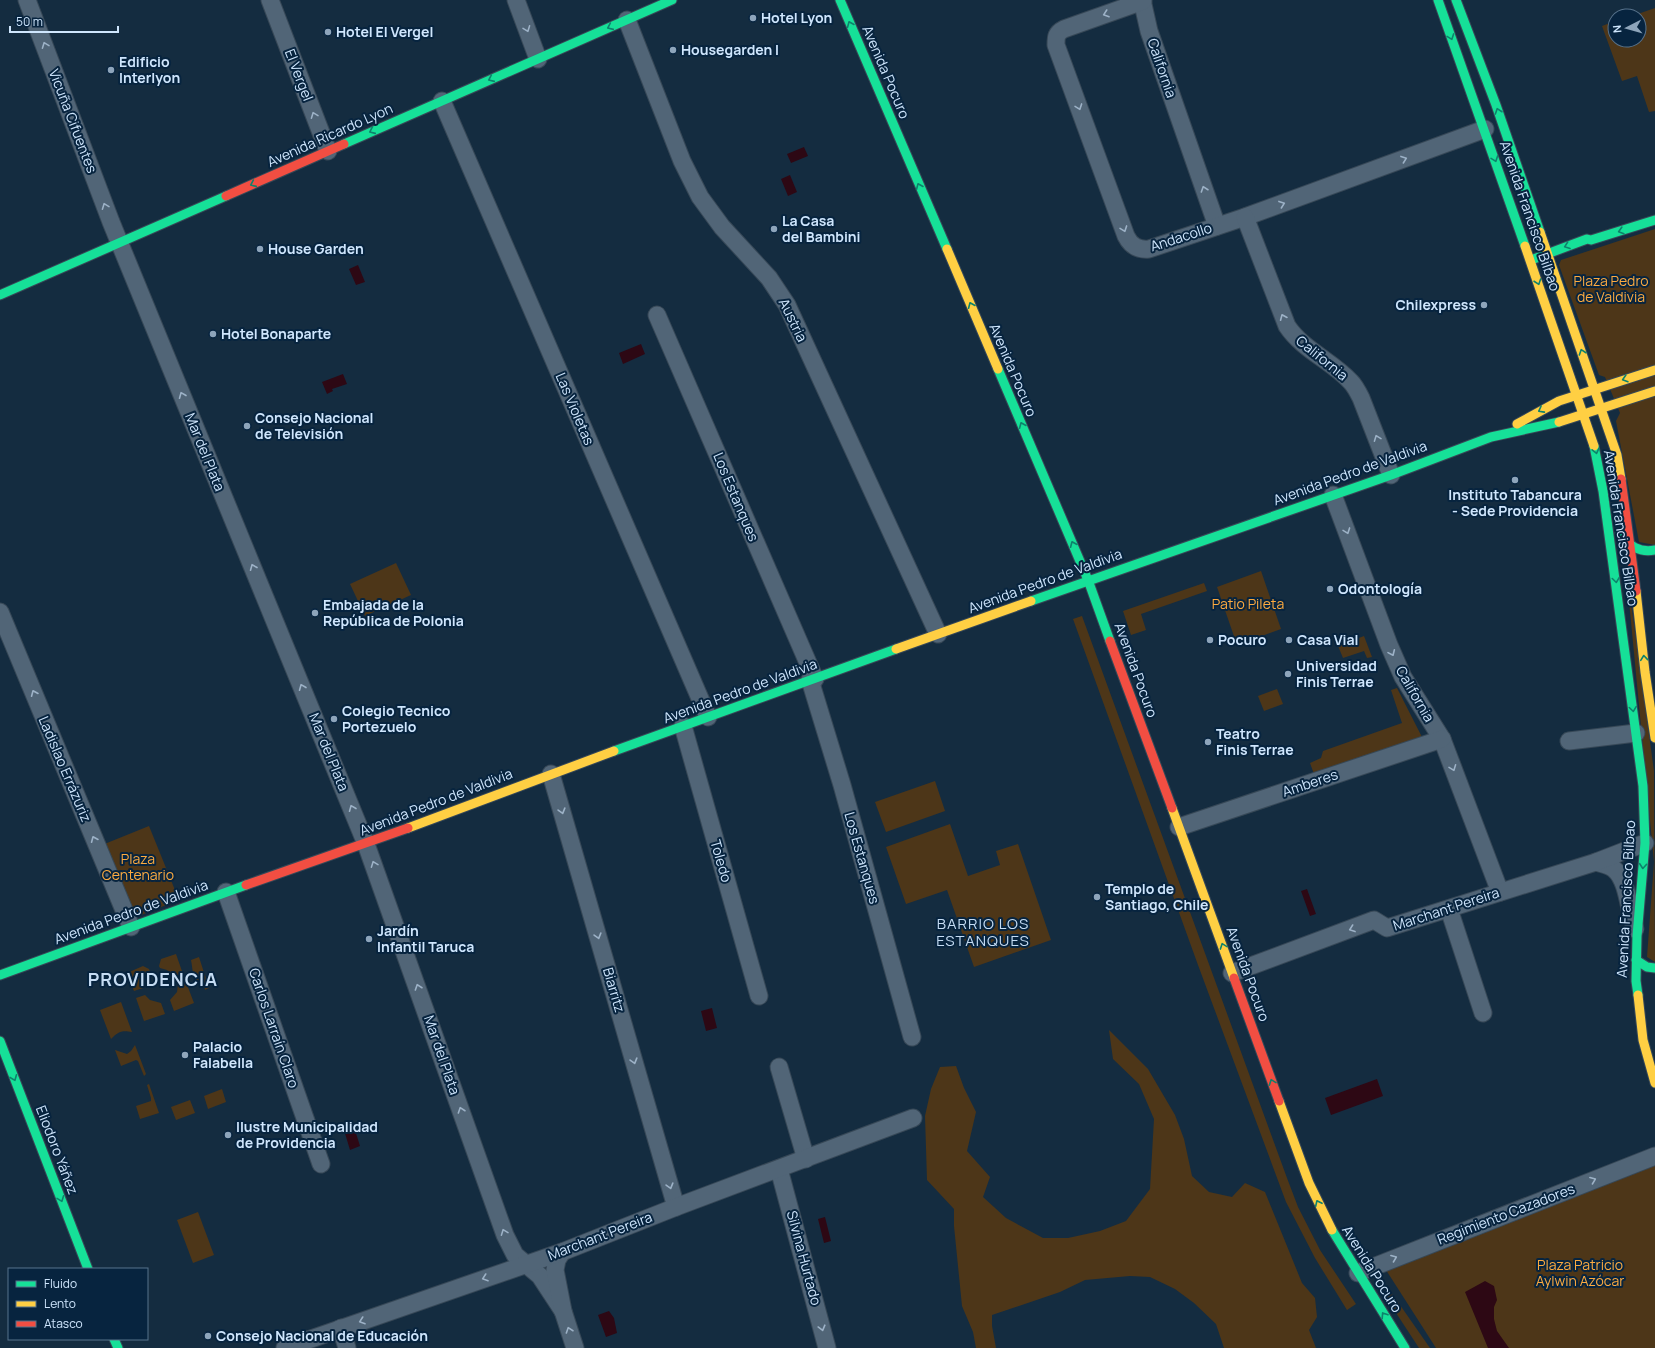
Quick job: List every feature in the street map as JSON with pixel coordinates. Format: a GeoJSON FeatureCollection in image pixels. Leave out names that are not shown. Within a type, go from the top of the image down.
{"type":"FeatureCollection","features":[{"type":"Feature","properties":{"kind":"main road","name":"Avenida Ricardo Lyon"},"geometry":{"type":"LineString","coordinates":[[0,295],[672,0]]}},
{"type":"Feature","properties":{"kind":"main road","name":"Avenida Pocuro"},"geometry":{"type":"LineString","coordinates":[[840,0],[1088,580],[1309,1183],[1331,1229],[1405,1348]]}},
{"type":"Feature","properties":{"kind":"main road","name":"Avenida Francisco Bilbao"},"geometry":{"type":"LineString","coordinates":[[1438,0],[1485,129],[1592,437],[1603,491],[1643,786],[1645,844],[1637,936],[1637,1002],[1643,1040],[1655,1083]]}},
{"type":"Feature","properties":{"kind":"main road","name":"Avenida Francisco Bilbao"},"geometry":{"type":"LineString","coordinates":[[1456,0],[1496,105],[1616,455],[1624,492],[1632,547],[1644,663],[1655,738]]}},
{"type":"Feature","properties":{"kind":"main road"},"geometry":{"type":"LineString","coordinates":[[1531,260],[1587,239],[1591,240],[1655,220]]}},
{"type":"Feature","properties":{"kind":"main road","name":"Avenida Pedro de Valdivia"},"geometry":{"type":"LineString","coordinates":[[0,975],[226,892],[366,844],[551,774],[1088,580],[1391,475],[1491,437],[1559,401],[1594,388],[1655,370]]}},
{"type":"Feature","properties":{"kind":"main road","name":"Avenida Pedro de Valdivia"},"geometry":{"type":"LineString","coordinates":[[1491,437],[1566,420],[1655,391]]}},
{"type":"Feature","properties":{"kind":"main road"},"geometry":{"type":"LineString","coordinates":[[1603,491],[1617,526],[1625,541],[1632,547],[1643,551],[1655,550]]}},
{"type":"Feature","properties":{"kind":"main road"},"geometry":{"type":"LineString","coordinates":[[1636,960],[1647,966],[1655,968]]}},
{"type":"Feature","properties":{"kind":"main road"},"geometry":{"type":"LineString","coordinates":[[1637,1002],[1648,996]]}},
{"type":"Feature","properties":{"kind":"main road","name":"Eliodoro Yáñez"},"geometry":{"type":"LineString","coordinates":[[0,1041],[88,1268]]}},
{"type":"Feature","properties":{"kind":"street","name":"Vicuña Cifuentes"},"geometry":{"type":"LineString","coordinates":[[27,0],[120,242]]}},
{"type":"Feature","properties":{"kind":"street","name":"El Vergel"},"geometry":{"type":"LineString","coordinates":[[270,0],[328,151]]}},
{"type":"Feature","properties":{"kind":"street"},"geometry":{"type":"LineString","coordinates":[[516,0],[538,58]]}},
{"type":"Feature","properties":{"kind":"street","name":"Andacollo"},"geometry":{"type":"LineString","coordinates":[[1142,1],[1064,29],[1059,32],[1056,37],[1056,45],[1128,241],[1136,248],[1141,250],[1149,249],[1245,217],[1485,129]]}},
{"type":"Feature","properties":{"kind":"street","name":"California"},"geometry":{"type":"LineString","coordinates":[[1142,1],[1149,31],[1217,226]]}},
{"type":"Feature","properties":{"kind":"street","name":"Austria"},"geometry":{"type":"LineString","coordinates":[[627,20],[690,179],[710,213],[769,278],[786,305],[938,634]]}},
{"type":"Feature","properties":{"kind":"street","name":"Las Violetas"},"geometry":{"type":"LineString","coordinates":[[442,101],[708,717]]}},
{"type":"Feature","properties":{"kind":"street","name":"California"},"geometry":{"type":"LineString","coordinates":[[1245,217],[1287,326],[1297,339],[1339,372],[1355,387],[1361,398],[1391,475]]}},
{"type":"Feature","properties":{"kind":"street","name":"Mar del Plata"},"geometry":{"type":"LineString","coordinates":[[120,242],[366,844],[505,1235],[515,1255],[540,1276],[563,1311]]}},
{"type":"Feature","properties":{"kind":"street","name":"Los Estanques"},"geometry":{"type":"LineString","coordinates":[[657,315],[812,680],[912,1037]]}},
{"type":"Feature","properties":{"kind":"street","name":"California"},"geometry":{"type":"LineString","coordinates":[[1333,495],[1389,645],[1403,677],[1442,738],[1500,892]]}},
{"type":"Feature","properties":{"kind":"street","name":"Ladislao Errázuriz"},"geometry":{"type":"LineString","coordinates":[[0,612],[131,927]]}},
{"type":"Feature","properties":{"kind":"street","name":"Toledo"},"geometry":{"type":"LineString","coordinates":[[683,726],[759,996]]}},
{"type":"Feature","properties":{"kind":"street"},"geometry":{"type":"LineString","coordinates":[[1569,741],[1636,733]]}},
{"type":"Feature","properties":{"kind":"street","name":"Amberes"},"geometry":{"type":"LineString","coordinates":[[1179,827],[1442,738]]}},
{"type":"Feature","properties":{"kind":"street","name":"Biarritz"},"geometry":{"type":"LineString","coordinates":[[551,774],[676,1207]]}},
{"type":"Feature","properties":{"kind":"street","name":"Marchant Pereira"},"geometry":{"type":"LineString","coordinates":[[1232,973],[1374,920],[1387,928],[1449,910],[1500,892],[1596,862],[1645,844]]}},
{"type":"Feature","properties":{"kind":"street"},"geometry":{"type":"LineString","coordinates":[[1596,862],[1615,870],[1623,880],[1631,919],[1637,936]]}},
{"type":"Feature","properties":{"kind":"street","name":"Carlos Larraín Claro"},"geometry":{"type":"LineString","coordinates":[[226,892],[321,1164]]}},
{"type":"Feature","properties":{"kind":"street"},"geometry":{"type":"LineString","coordinates":[[1449,910],[1483,1013]]}},
{"type":"Feature","properties":{"kind":"street"},"geometry":{"type":"LineString","coordinates":[[779,1067],[806,1160]]}},
{"type":"Feature","properties":{"kind":"street","name":"Marchant Pereira"},"geometry":{"type":"LineString","coordinates":[[285,1348],[562,1252],[676,1207],[779,1168],[806,1160],[913,1118]]}},
{"type":"Feature","properties":{"kind":"street","name":"Regimiento Cazadores"},"geometry":{"type":"LineString","coordinates":[[1358,1273],[1655,1156]]}},
{"type":"Feature","properties":{"kind":"street","name":"Silvina Hurtado"},"geometry":{"type":"LineString","coordinates":[[779,1168],[827,1348]]}},
{"type":"Feature","properties":{"kind":"street"},"geometry":{"type":"LineString","coordinates":[[562,1252],[557,1260],[555,1270],[563,1311],[575,1348]]}},
{"type":"Feature","properties":{"kind":"street"},"geometry":{"type":"LineString","coordinates":[[340,1328],[347,1348]]}},
{"type":"Feature","properties":{"kind":"green space"},"geometry":{"type":"Polygon","coordinates":[[[1655,8],[1655,111],[1649,112],[1637,76],[1622,81],[1610,48],[1647,48],[1647,11],[1655,8]]]}},
{"type":"Feature","properties":{"kind":"green space"},"geometry":{"type":"Polygon","coordinates":[[[1607,24],[1607,40],[1602,26],[1607,24]]]}},
{"type":"Feature","properties":{"kind":"green space","name":"Plaza Pedro de Valdivia"},"geometry":{"type":"Polygon","coordinates":[[[1655,229],[1655,545],[1639,542],[1616,421],[1620,413],[1605,377],[1599,375],[1559,265],[1561,260],[1655,229]]]}},
{"type":"Feature","properties":{"kind":"green space"},"geometry":{"type":"Polygon","coordinates":[[[1625,559],[1654,771],[1655,962],[1647,957],[1654,862],[1625,559]]]}},
{"type":"Feature","properties":{"kind":"green space"},"geometry":{"type":"Polygon","coordinates":[[[396,563],[411,595],[365,616],[350,584],[396,563]]]}},
{"type":"Feature","properties":{"kind":"green space","name":"Patio Pileta"},"geometry":{"type":"Polygon","coordinates":[[[1261,571],[1281,629],[1237,645],[1217,587],[1261,571]]]}},
{"type":"Feature","properties":{"kind":"green space"},"geometry":{"type":"Polygon","coordinates":[[[1204,583],[1207,591],[1141,614],[1146,630],[1131,635],[1123,611],[1204,583]]]}},
{"type":"Feature","properties":{"kind":"green space"},"geometry":{"type":"Polygon","coordinates":[[[1082,616],[1298,1207],[1320,1250],[1356,1304],[1347,1310],[1315,1258],[1286,1202],[1198,965],[1073,619],[1082,616]]]}},
{"type":"Feature","properties":{"kind":"green space"},"geometry":{"type":"Polygon","coordinates":[[[1364,636],[1372,657],[1367,658],[1364,651],[1343,658],[1338,646],[1364,636]]]}},
{"type":"Feature","properties":{"kind":"green space"},"geometry":{"type":"Polygon","coordinates":[[[1397,688],[1423,739],[1315,777],[1310,763],[1321,758],[1323,751],[1402,723],[1391,690],[1397,688]]]}},
{"type":"Feature","properties":{"kind":"green space"},"geometry":{"type":"Polygon","coordinates":[[[1277,689],[1283,704],[1264,711],[1258,696],[1277,689]]]}},
{"type":"Feature","properties":{"kind":"green space"},"geometry":{"type":"Polygon","coordinates":[[[935,781],[945,811],[886,832],[875,802],[935,781]]]}},
{"type":"Feature","properties":{"kind":"green space"},"geometry":{"type":"Polygon","coordinates":[[[950,824],[968,876],[1000,865],[996,851],[1018,844],[1051,940],[974,967],[947,890],[906,904],[886,847],[950,824]]]}},
{"type":"Feature","properties":{"kind":"green space","name":"Plaza Centenario"},"geometry":{"type":"Polygon","coordinates":[[[149,826],[179,900],[131,919],[102,845],[149,826]]]}},
{"type":"Feature","properties":{"kind":"green space"},"geometry":{"type":"Polygon","coordinates":[[[176,954],[183,974],[175,977],[167,970],[160,968],[159,966],[161,959],[176,954]]]}},
{"type":"Feature","properties":{"kind":"green space"},"geometry":{"type":"Polygon","coordinates":[[[199,957],[209,988],[205,990],[204,985],[197,981],[193,972],[191,960],[199,957]]]}},
{"type":"Feature","properties":{"kind":"green space"},"geometry":{"type":"Polygon","coordinates":[[[143,966],[149,969],[150,972],[144,979],[143,988],[134,991],[127,973],[143,966]]]}},
{"type":"Feature","properties":{"kind":"green space"},"geometry":{"type":"Polygon","coordinates":[[[186,982],[194,1003],[174,1011],[170,1000],[177,992],[178,985],[186,982]]]}},
{"type":"Feature","properties":{"kind":"green space"},"geometry":{"type":"Polygon","coordinates":[[[145,995],[150,1000],[161,1003],[165,1014],[144,1021],[136,998],[145,995]]]}},
{"type":"Feature","properties":{"kind":"green space"},"geometry":{"type":"Polygon","coordinates":[[[121,1002],[132,1032],[120,1032],[111,1039],[100,1010],[121,1002]]]}},
{"type":"Feature","properties":{"kind":"green space"},"geometry":{"type":"Polygon","coordinates":[[[1109,1030],[1148,1069],[1175,1115],[1184,1139],[1192,1176],[1209,1192],[1232,1197],[1245,1183],[1265,1192],[1302,1283],[1315,1298],[1317,1317],[1309,1330],[1316,1348],[1224,1348],[1216,1324],[1194,1303],[1175,1289],[1150,1277],[1130,1276],[1085,1280],[1060,1292],[992,1315],[992,1326],[996,1348],[976,1348],[973,1332],[962,1306],[954,1226],[954,1209],[927,1180],[925,1116],[931,1089],[940,1067],[956,1066],[964,1088],[976,1112],[967,1151],[990,1177],[983,1197],[1006,1218],[1043,1238],[1068,1238],[1100,1231],[1126,1221],[1150,1189],[1154,1119],[1139,1084],[1113,1059],[1109,1030]]]}},
{"type":"Feature","properties":{"kind":"green space"},"geometry":{"type":"Polygon","coordinates":[[[135,1045],[146,1074],[144,1076],[138,1061],[136,1060],[121,1066],[115,1050],[127,1054],[135,1045]]]}},
{"type":"Feature","properties":{"kind":"green space"},"geometry":{"type":"Polygon","coordinates":[[[149,1084],[159,1113],[140,1119],[136,1106],[151,1101],[147,1085],[149,1084]]]}},
{"type":"Feature","properties":{"kind":"green space"},"geometry":{"type":"Polygon","coordinates":[[[222,1089],[226,1102],[208,1109],[204,1096],[222,1089]]]}},
{"type":"Feature","properties":{"kind":"green space"},"geometry":{"type":"Polygon","coordinates":[[[190,1100],[195,1113],[176,1120],[171,1107],[190,1100]]]}},
{"type":"Feature","properties":{"kind":"green space","name":"Plaza Patricio Aylwin Azócar"},"geometry":{"type":"Polygon","coordinates":[[[1655,1164],[1655,1348],[1436,1348],[1386,1270],[1655,1164]]]}},
{"type":"Feature","properties":{"kind":"green space"},"geometry":{"type":"Polygon","coordinates":[[[198,1212],[214,1255],[193,1263],[177,1220],[198,1212]]]}},
{"type":"Feature","properties":{"kind":"green space"},"geometry":{"type":"Polygon","coordinates":[[[1389,1293],[1393,1295],[1430,1348],[1419,1348],[1385,1296],[1389,1293]]]}},
{"type":"Feature","properties":{"kind":"shaded area"},"geometry":{"type":"Polygon","coordinates":[[[804,147],[808,156],[791,163],[787,154],[804,147]]]}},
{"type":"Feature","properties":{"kind":"shaded area"},"geometry":{"type":"Polygon","coordinates":[[[790,175],[797,192],[788,196],[781,179],[790,175]]]}},
{"type":"Feature","properties":{"kind":"shaded area"},"geometry":{"type":"Polygon","coordinates":[[[358,265],[365,282],[356,285],[349,269],[358,265]]]}},
{"type":"Feature","properties":{"kind":"shaded area"},"geometry":{"type":"Polygon","coordinates":[[[641,344],[645,354],[623,364],[619,353],[641,344]]]}},
{"type":"Feature","properties":{"kind":"shaded area"},"geometry":{"type":"Polygon","coordinates":[[[343,374],[347,384],[332,389],[333,391],[327,394],[322,382],[343,374]]]}},
{"type":"Feature","properties":{"kind":"shaded area"},"geometry":{"type":"Polygon","coordinates":[[[1307,889],[1316,914],[1310,916],[1301,891],[1307,889]]]}},
{"type":"Feature","properties":{"kind":"shaded area"},"geometry":{"type":"Polygon","coordinates":[[[712,1008],[717,1028],[706,1031],[701,1011],[712,1008]]]}},
{"type":"Feature","properties":{"kind":"shaded area"},"geometry":{"type":"Polygon","coordinates":[[[1377,1079],[1383,1096],[1331,1115],[1325,1098],[1377,1079]]]}},
{"type":"Feature","properties":{"kind":"shaded area"},"geometry":{"type":"Polygon","coordinates":[[[354,1127],[360,1146],[350,1150],[344,1130],[354,1127]]]}},
{"type":"Feature","properties":{"kind":"shaded area"},"geometry":{"type":"Polygon","coordinates":[[[825,1217],[831,1241],[824,1243],[818,1219],[825,1217]]]}},
{"type":"Feature","properties":{"kind":"shaded area"},"geometry":{"type":"Polygon","coordinates":[[[1485,1281],[1494,1286],[1497,1300],[1494,1307],[1494,1319],[1497,1331],[1509,1348],[1488,1348],[1465,1292],[1485,1281]]]}},
{"type":"Feature","properties":{"kind":"shaded area"},"geometry":{"type":"Polygon","coordinates":[[[609,1311],[614,1318],[617,1333],[606,1337],[598,1315],[609,1311]]]}},
{"type":"Feature","properties":{"kind":"traffic: fast"},"geometry":{"type":"LineString","coordinates":[[344,144],[672,0]]}},
{"type":"Feature","properties":{"kind":"traffic: fast"},"geometry":{"type":"LineString","coordinates":[[840,0],[947,249]]}},
{"type":"Feature","properties":{"kind":"traffic: fast"},"geometry":{"type":"LineString","coordinates":[[1438,0],[1525,246]]}},
{"type":"Feature","properties":{"kind":"traffic: fast"},"geometry":{"type":"LineString","coordinates":[[1456,0],[1496,105],[1540,232]]}},
{"type":"Feature","properties":{"kind":"traffic: fast"},"geometry":{"type":"LineString","coordinates":[[0,295],[226,196]]}},
{"type":"Feature","properties":{"kind":"traffic: fast"},"geometry":{"type":"LineString","coordinates":[[1531,260],[1587,239],[1591,240],[1655,220]]}},
{"type":"Feature","properties":{"kind":"traffic: fast"},"geometry":{"type":"LineString","coordinates":[[998,369],[1088,580],[1110,641]]}},
{"type":"Feature","properties":{"kind":"traffic: fast"},"geometry":{"type":"LineString","coordinates":[[1031,601],[1391,475],[1491,437],[1559,422]]}},
{"type":"Feature","properties":{"kind":"traffic: fast"},"geometry":{"type":"LineString","coordinates":[[1594,446],[1603,491],[1643,786],[1645,843],[1637,936],[1636,981],[1638,995]]}},
{"type":"Feature","properties":{"kind":"traffic: fast"},"geometry":{"type":"LineString","coordinates":[[1620,533],[1627,542],[1635,548],[1649,551],[1655,550]]}},
{"type":"Feature","properties":{"kind":"traffic: fast"},"geometry":{"type":"LineString","coordinates":[[614,751],[896,649]]}},
{"type":"Feature","properties":{"kind":"traffic: fast"},"geometry":{"type":"LineString","coordinates":[[0,975],[246,885]]}},
{"type":"Feature","properties":{"kind":"traffic: fast"},"geometry":{"type":"LineString","coordinates":[[1636,960],[1647,967],[1655,968]]}},
{"type":"Feature","properties":{"kind":"traffic: fast"},"geometry":{"type":"LineString","coordinates":[[0,1041],[88,1268]]}},
{"type":"Feature","properties":{"kind":"traffic: fast"},"geometry":{"type":"LineString","coordinates":[[1332,1230],[1405,1348]]}},
{"type":"Feature","properties":{"kind":"traffic: fast"},"geometry":{"type":"LineString","coordinates":[[114,1340],[118,1348]]}},
{"type":"Feature","properties":{"kind":"traffic: slow"},"geometry":{"type":"LineString","coordinates":[[1540,232],[1617,455],[1621,479]]}},
{"type":"Feature","properties":{"kind":"traffic: slow"},"geometry":{"type":"LineString","coordinates":[[1525,246],[1594,446]]}},
{"type":"Feature","properties":{"kind":"traffic: slow"},"geometry":{"type":"LineString","coordinates":[[947,249],[998,369]]}},
{"type":"Feature","properties":{"kind":"traffic: slow"},"geometry":{"type":"LineString","coordinates":[[1517,424],[1559,401],[1655,370]]}},
{"type":"Feature","properties":{"kind":"traffic: slow"},"geometry":{"type":"LineString","coordinates":[[1559,422],[1655,391]]}},
{"type":"Feature","properties":{"kind":"traffic: slow"},"geometry":{"type":"LineString","coordinates":[[1636,591],[1645,672],[1655,738]]}},
{"type":"Feature","properties":{"kind":"traffic: slow"},"geometry":{"type":"LineString","coordinates":[[896,649],[1031,601]]}},
{"type":"Feature","properties":{"kind":"traffic: slow"},"geometry":{"type":"LineString","coordinates":[[408,828],[614,751]]}},
{"type":"Feature","properties":{"kind":"traffic: slow"},"geometry":{"type":"LineString","coordinates":[[1172,808],[1234,978]]}},
{"type":"Feature","properties":{"kind":"traffic: slow"},"geometry":{"type":"LineString","coordinates":[[1638,995],[1643,1040],[1655,1083]]}},
{"type":"Feature","properties":{"kind":"traffic: slow"},"geometry":{"type":"LineString","coordinates":[[1279,1101],[1309,1183],[1332,1230]]}},
{"type":"Feature","properties":{"kind":"traffic: jam"},"geometry":{"type":"LineString","coordinates":[[226,196],[344,144]]}},
{"type":"Feature","properties":{"kind":"traffic: jam"},"geometry":{"type":"LineString","coordinates":[[1621,479],[1636,591]]}},
{"type":"Feature","properties":{"kind":"traffic: jam"},"geometry":{"type":"LineString","coordinates":[[1110,641],[1172,808]]}},
{"type":"Feature","properties":{"kind":"traffic: jam"},"geometry":{"type":"LineString","coordinates":[[246,885],[408,828]]}},
{"type":"Feature","properties":{"kind":"traffic: jam"},"geometry":{"type":"LineString","coordinates":[[1234,978],[1279,1101]]}},
{"type":"Feature","properties":{"kind":"place","name":"Hotel Lyon"},"geometry":{"type":"Point","coordinates":[753,18]}},
{"type":"Feature","properties":{"kind":"place","name":"Hotel El Vergel"},"geometry":{"type":"Point","coordinates":[328,32]}},
{"type":"Feature","properties":{"kind":"place","name":"Housegarden I"},"geometry":{"type":"Point","coordinates":[673,50]}},
{"type":"Feature","properties":{"kind":"place","name":"Edificio Interlyon"},"geometry":{"type":"Point","coordinates":[111,70]}},
{"type":"Feature","properties":{"kind":"place","name":"La Casa del Bambini"},"geometry":{"type":"Point","coordinates":[774,229]}},
{"type":"Feature","properties":{"kind":"place","name":"House Garden"},"geometry":{"type":"Point","coordinates":[260,249]}},
{"type":"Feature","properties":{"kind":"place","name":"Chilexpress"},"geometry":{"type":"Point","coordinates":[1484,305]}},
{"type":"Feature","properties":{"kind":"place","name":"Hotel Bonaparte"},"geometry":{"type":"Point","coordinates":[213,334]}},
{"type":"Feature","properties":{"kind":"place","name":"Consejo Nacional de Televisión"},"geometry":{"type":"Point","coordinates":[247,426]}},
{"type":"Feature","properties":{"kind":"place","name":"Instituto Tabancura - Sede Providencia"},"geometry":{"type":"Point","coordinates":[1515,480]}},
{"type":"Feature","properties":{"kind":"place","name":"Odontología"},"geometry":{"type":"Point","coordinates":[1330,589]}},
{"type":"Feature","properties":{"kind":"place","name":"Embajada de la República de Polonia"},"geometry":{"type":"Point","coordinates":[315,613]}},
{"type":"Feature","properties":{"kind":"place","name":"Pocuro"},"geometry":{"type":"Point","coordinates":[1210,640]}},
{"type":"Feature","properties":{"kind":"place","name":"Casa Vial"},"geometry":{"type":"Point","coordinates":[1289,640]}},
{"type":"Feature","properties":{"kind":"place","name":"Universidad Finis Terrae"},"geometry":{"type":"Point","coordinates":[1288,674]}},
{"type":"Feature","properties":{"kind":"place","name":"Colegio Tecnico Portezuelo"},"geometry":{"type":"Point","coordinates":[334,719]}},
{"type":"Feature","properties":{"kind":"place","name":"Teatro Finis Terrae"},"geometry":{"type":"Point","coordinates":[1208,742]}},
{"type":"Feature","properties":{"kind":"place","name":"Templo de Santiago, Chile"},"geometry":{"type":"Point","coordinates":[1097,897]}},
{"type":"Feature","properties":{"kind":"place","name":"Jardín Infantil Taruca"},"geometry":{"type":"Point","coordinates":[369,939]}},
{"type":"Feature","properties":{"kind":"place","name":"Palacio Falabella"},"geometry":{"type":"Point","coordinates":[185,1055]}},
{"type":"Feature","properties":{"kind":"place","name":"Ilustre Municipalidad de Providencia"},"geometry":{"type":"Point","coordinates":[228,1135]}},
{"type":"Feature","properties":{"kind":"place","name":"Consejo Nacional de Educación"},"geometry":{"type":"Point","coordinates":[208,1336]}},
{"type":"Feature","properties":{"kind":"district","name":"BARRIO LOS ESTANQUES"},"geometry":{"type":"Point","coordinates":[983,932]}},
{"type":"Feature","properties":{"kind":"district","name":"PROVIDENCIA"},"geometry":{"type":"Point","coordinates":[153,980]}}]}
